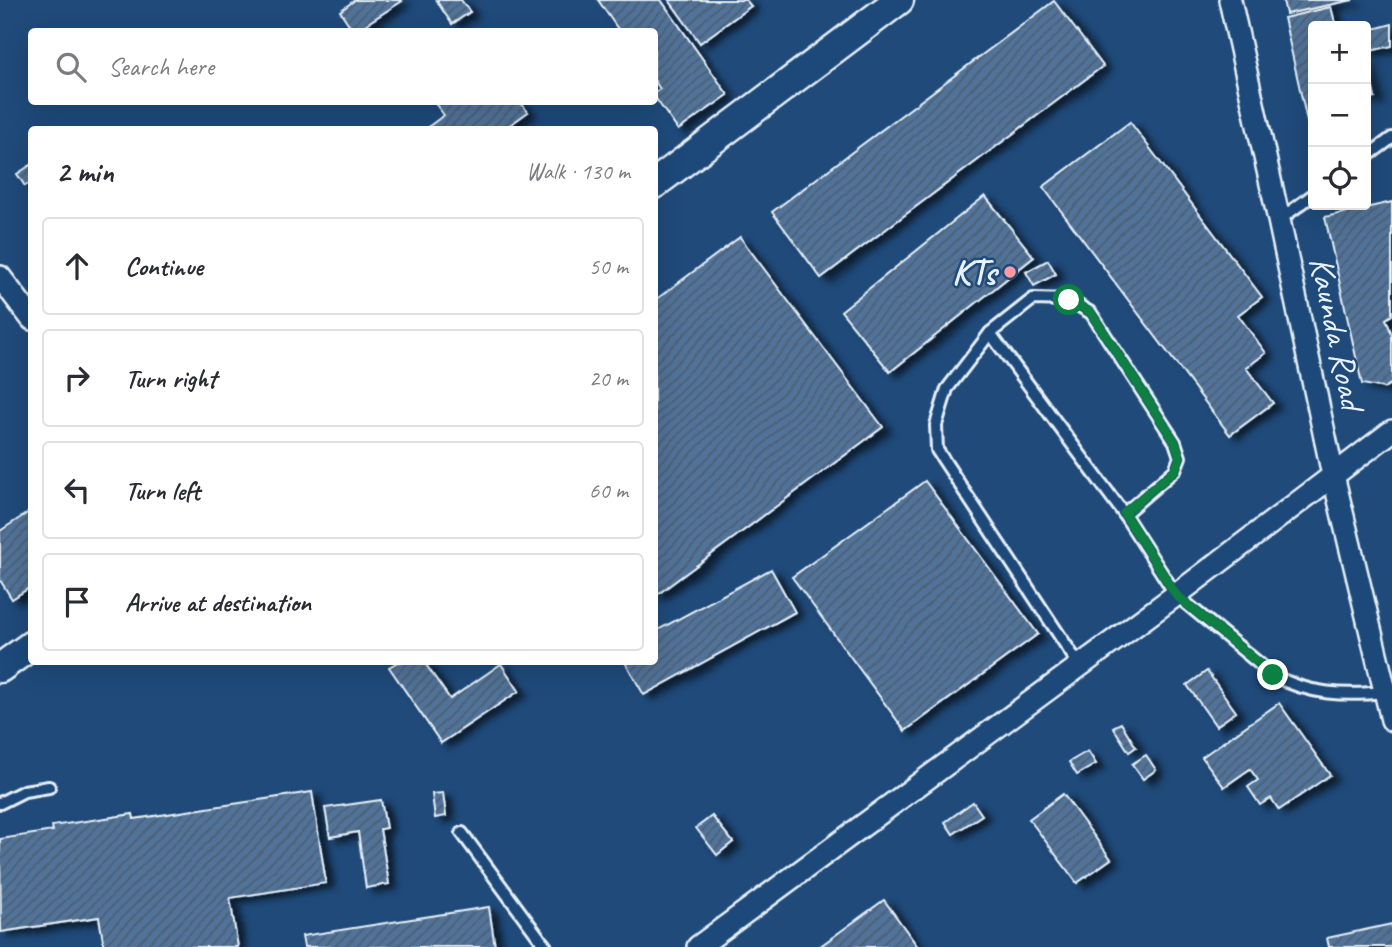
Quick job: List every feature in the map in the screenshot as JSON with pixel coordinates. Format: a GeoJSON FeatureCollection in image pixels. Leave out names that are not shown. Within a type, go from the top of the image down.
{"type":"FeatureCollection","features":[{"type":"Feature","properties":{"kind":"main road"},"geometry":{"type":"LineString","coordinates":[[658,181],[899,0]]}},
{"type":"Feature","properties":{"kind":"main road"},"geometry":{"type":"LineString","coordinates":[[0,668],[28,648]]}},
{"type":"Feature","properties":{"kind":"street","name":"Kaunda Road"},"geometry":{"type":"LineString","coordinates":[[1230,0],[1333,475],[1392,720]]}},
{"type":"Feature","properties":{"kind":"street"},"geometry":{"type":"LineString","coordinates":[[0,277],[28,314]]}},
{"type":"Feature","properties":{"kind":"street"},"geometry":{"type":"LineString","coordinates":[[698,947],[1176,595],[1392,431]]}},
{"type":"Feature","properties":{"kind":"lane"},"geometry":{"type":"LineString","coordinates":[[1371,153],[1392,138]]}},
{"type":"Feature","properties":{"kind":"lane"},"geometry":{"type":"LineString","coordinates":[[1279,220],[1308,199]]}},
{"type":"Feature","properties":{"kind":"lane"},"geometry":{"type":"LineString","coordinates":[[1079,665],[937,450],[936,425],[947,389],[990,333],[1033,299],[1069,300],[1091,313],[1175,442],[1180,457],[1175,470],[1124,513]]}},
{"type":"Feature","properties":{"kind":"lane"},"geometry":{"type":"LineString","coordinates":[[990,333],[1124,513],[1176,595],[1273,675],[1291,685],[1337,694],[1385,692]]}},
{"type":"Feature","properties":{"kind":"lane"},"geometry":{"type":"LineString","coordinates":[[0,803],[24,791],[49,787]]}},
{"type":"Feature","properties":{"kind":"lane"},"geometry":{"type":"LineString","coordinates":[[462,833],[546,947]]}},
{"type":"Feature","properties":{"kind":"building"},"geometry":{"type":"Polygon","coordinates":[[[355,0],[402,1],[360,28],[351,28],[340,11],[355,0]]]}},
{"type":"Feature","properties":{"kind":"building"},"geometry":{"type":"Polygon","coordinates":[[[436,0],[461,0],[470,12],[452,24],[436,0]]]}},
{"type":"Feature","properties":{"kind":"building"},"geometry":{"type":"Polygon","coordinates":[[[598,0],[661,0],[728,95],[678,130],[658,102],[658,28],[617,28],[598,0]]]}},
{"type":"Feature","properties":{"kind":"building"},"geometry":{"type":"Polygon","coordinates":[[[669,0],[746,0],[751,6],[700,43],[669,0]]]}},
{"type":"Feature","properties":{"kind":"building"},"geometry":{"type":"Polygon","coordinates":[[[1283,0],[1353,0],[1286,14],[1283,0]]]}},
{"type":"Feature","properties":{"kind":"building"},"geometry":{"type":"Polygon","coordinates":[[[1054,1],[1103,66],[821,278],[772,212],[1054,1]]]}},
{"type":"Feature","properties":{"kind":"building"},"geometry":{"type":"Polygon","coordinates":[[[1331,7],[1335,21],[1308,21],[1308,126],[1284,18],[1331,7]]]}},
{"type":"Feature","properties":{"kind":"building"},"geometry":{"type":"Polygon","coordinates":[[[1392,24],[1392,46],[1371,51],[1371,30],[1392,24]]]}},
{"type":"Feature","properties":{"kind":"building"},"geometry":{"type":"Polygon","coordinates":[[[1371,80],[1375,98],[1371,99],[1371,80]]]}},
{"type":"Feature","properties":{"kind":"building"},"geometry":{"type":"Polygon","coordinates":[[[436,105],[522,105],[528,112],[509,126],[429,126],[444,115],[436,105]]]}},
{"type":"Feature","properties":{"kind":"building"},"geometry":{"type":"Polygon","coordinates":[[[1130,122],[1262,297],[1238,315],[1266,353],[1246,368],[1273,403],[1230,435],[1043,187],[1130,122]]]}},
{"type":"Feature","properties":{"kind":"building"},"geometry":{"type":"Polygon","coordinates":[[[28,167],[28,184],[25,186],[17,174],[28,167]]]}},
{"type":"Feature","properties":{"kind":"building"},"geometry":{"type":"Polygon","coordinates":[[[985,196],[1034,257],[890,372],[841,311],[985,196]]]}},
{"type":"Feature","properties":{"kind":"building"},"geometry":{"type":"Polygon","coordinates":[[[1392,202],[1392,315],[1386,319],[1392,335],[1392,383],[1384,388],[1362,384],[1325,217],[1356,210],[1371,210],[1371,207],[1392,202]]]}},
{"type":"Feature","properties":{"kind":"building"},"geometry":{"type":"Polygon","coordinates":[[[740,237],[883,427],[658,594],[658,298],[740,237]]]}},
{"type":"Feature","properties":{"kind":"building"},"geometry":{"type":"Polygon","coordinates":[[[1048,260],[1056,274],[1034,286],[1026,272],[1048,260]]]}},
{"type":"Feature","properties":{"kind":"building"},"geometry":{"type":"Polygon","coordinates":[[[925,481],[1038,634],[905,731],[792,577],[925,481]]]}},
{"type":"Feature","properties":{"kind":"building"},"geometry":{"type":"Polygon","coordinates":[[[28,513],[28,589],[12,599],[0,580],[0,531],[28,513]]]}},
{"type":"Feature","properties":{"kind":"building"},"geometry":{"type":"Polygon","coordinates":[[[771,569],[795,612],[644,695],[627,665],[658,665],[658,630],[771,569]]]}},
{"type":"Feature","properties":{"kind":"building"},"geometry":{"type":"Polygon","coordinates":[[[426,665],[450,699],[502,665],[519,691],[441,743],[389,667],[426,665]]]}},
{"type":"Feature","properties":{"kind":"building"},"geometry":{"type":"Polygon","coordinates":[[[1207,671],[1236,712],[1216,726],[1187,685],[1207,671]]]}},
{"type":"Feature","properties":{"kind":"building"},"geometry":{"type":"Polygon","coordinates":[[[1279,703],[1330,775],[1279,810],[1271,798],[1260,805],[1248,787],[1258,780],[1250,769],[1224,787],[1202,757],[1279,703]]]}},
{"type":"Feature","properties":{"kind":"building"},"geometry":{"type":"Polygon","coordinates":[[[1121,723],[1136,747],[1129,752],[1113,727],[1121,723]]]}},
{"type":"Feature","properties":{"kind":"building"},"geometry":{"type":"Polygon","coordinates":[[[1088,751],[1096,764],[1077,775],[1069,762],[1088,751]]]}},
{"type":"Feature","properties":{"kind":"building"},"geometry":{"type":"Polygon","coordinates":[[[1146,755],[1156,770],[1143,779],[1132,764],[1146,755]]]}},
{"type":"Feature","properties":{"kind":"building"},"geometry":{"type":"Polygon","coordinates":[[[312,792],[326,883],[230,898],[238,947],[104,947],[99,917],[1,932],[0,839],[53,831],[52,826],[133,814],[134,819],[312,792]]]}},
{"type":"Feature","properties":{"kind":"building"},"geometry":{"type":"Polygon","coordinates":[[[443,793],[446,816],[435,818],[432,794],[443,793]]]}},
{"type":"Feature","properties":{"kind":"building"},"geometry":{"type":"Polygon","coordinates":[[[1063,794],[1111,859],[1077,883],[1029,819],[1063,794]]]}},
{"type":"Feature","properties":{"kind":"building"},"geometry":{"type":"Polygon","coordinates":[[[381,800],[386,828],[380,829],[389,884],[366,888],[358,832],[330,837],[325,808],[381,800]]]}},
{"type":"Feature","properties":{"kind":"building"},"geometry":{"type":"Polygon","coordinates":[[[973,802],[982,815],[953,834],[945,822],[973,802]]]}},
{"type":"Feature","properties":{"kind":"building"},"geometry":{"type":"Polygon","coordinates":[[[712,816],[733,842],[717,855],[696,828],[712,816]]]}},
{"type":"Feature","properties":{"kind":"building"},"geometry":{"type":"Polygon","coordinates":[[[884,900],[918,947],[819,947],[884,900]]]}},
{"type":"Feature","properties":{"kind":"building"},"geometry":{"type":"Polygon","coordinates":[[[489,907],[495,947],[304,947],[302,936],[489,907]]]}},
{"type":"Feature","properties":{"kind":"building"},"geometry":{"type":"Polygon","coordinates":[[[1392,924],[1392,947],[1329,947],[1327,938],[1392,924]]]}},
{"type":"Feature","properties":{"kind":"place","name":"KTs"},"geometry":{"type":"Point","coordinates":[1010,272]}},
{"type":"Feature","properties":{"kind":"route"},"geometry":{"type":"LineString","coordinates":[[1069,300],[1091,313],[1175,442],[1180,457],[1175,470],[1124,513],[1176,595],[1273,675]]}}]}
